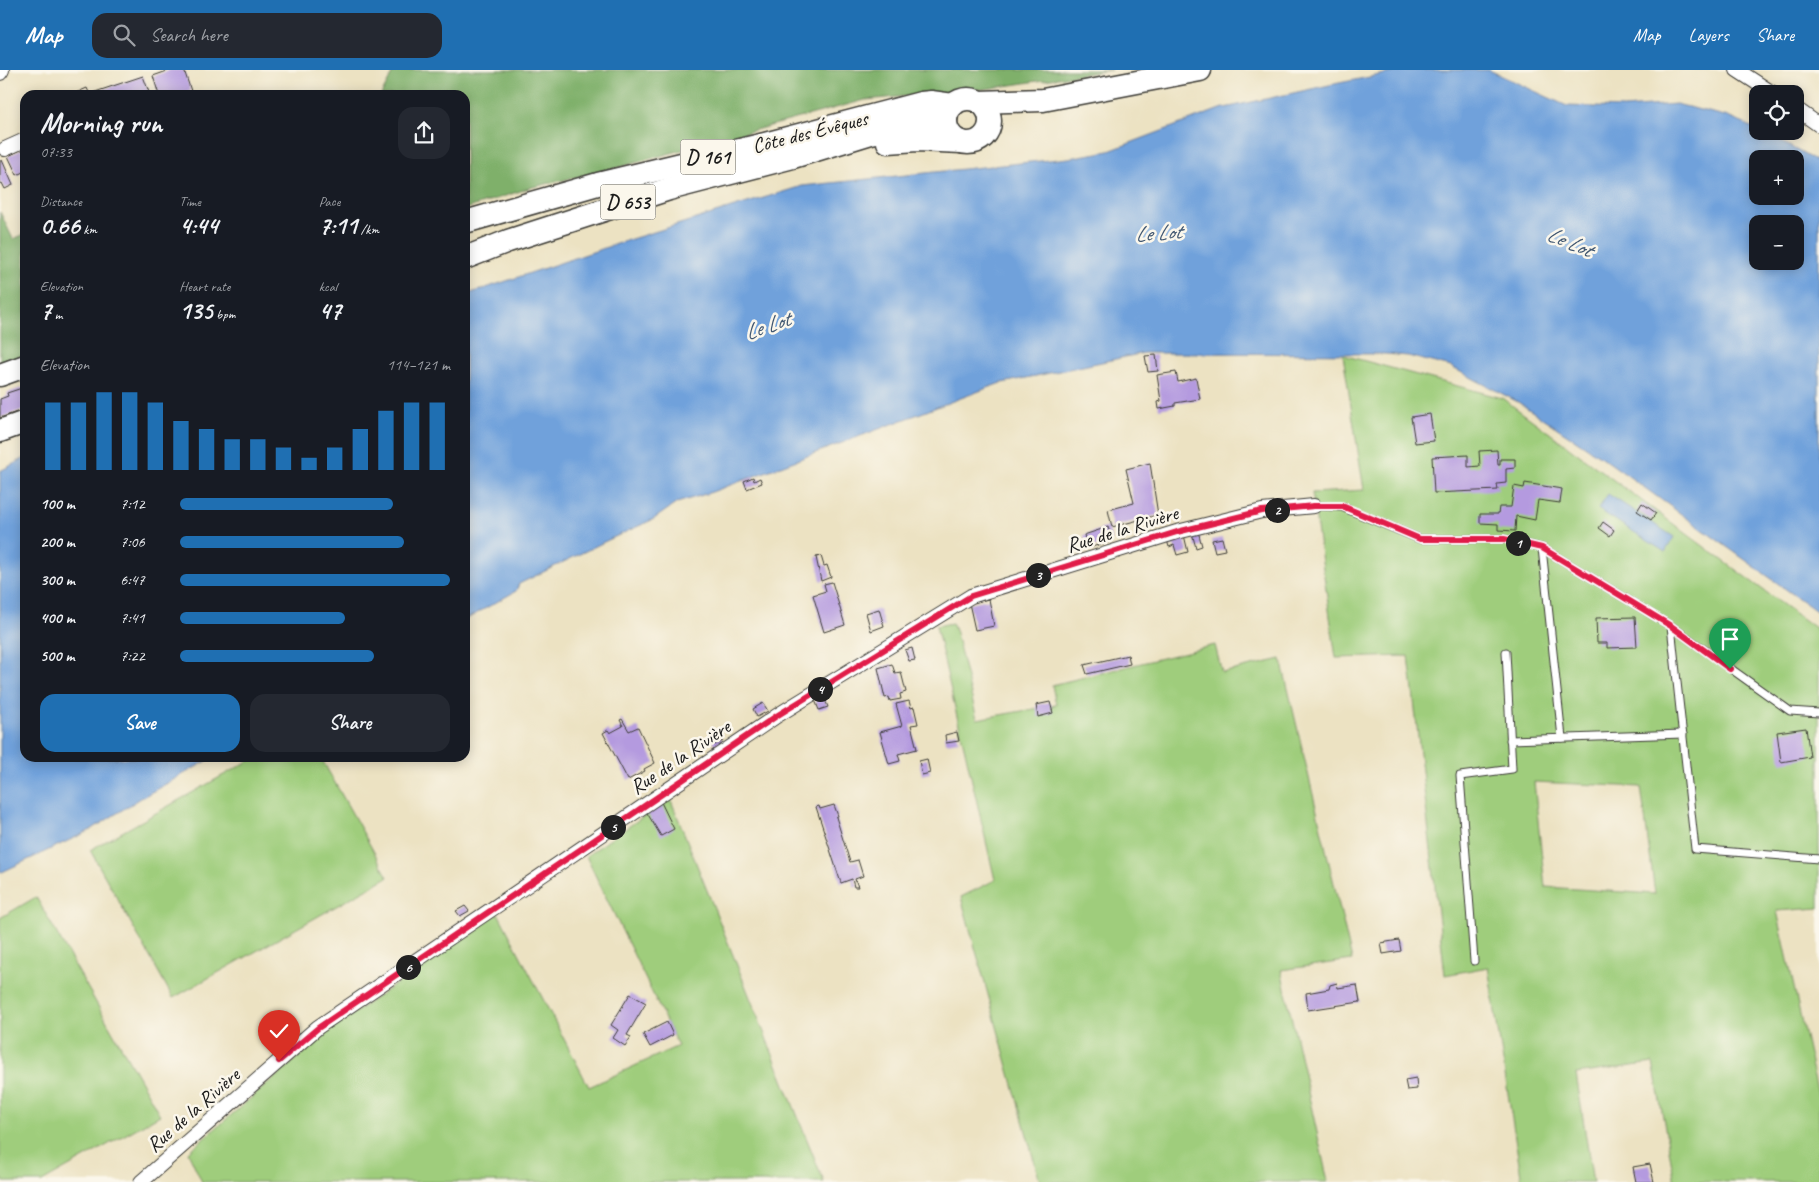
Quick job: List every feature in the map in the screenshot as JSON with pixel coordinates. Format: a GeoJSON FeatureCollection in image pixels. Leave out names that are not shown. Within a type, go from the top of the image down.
{"type":"FeatureCollection","features":[{"type":"Feature","properties":{"kind":"main road"},"geometry":{"type":"LineString","coordinates":[[1043,100],[1009,113],[989,124],[982,137],[970,143],[962,142],[950,134],[949,112],[966,99],[979,102],[1043,100],[1200,70]]}},
{"type":"Feature","properties":{"kind":"main road","name":"Côte des Évêques"},"geometry":{"type":"LineString","coordinates":[[470,221],[598,184],[765,144],[921,103],[931,102],[949,112]]}},
{"type":"Feature","properties":{"kind":"main road"},"geometry":{"type":"LineString","coordinates":[[979,102],[987,112],[989,124]]}},
{"type":"Feature","properties":{"kind":"main road","name":"D 653"},"geometry":{"type":"LineString","coordinates":[[470,256],[669,189],[794,157],[870,133],[949,112]]}},
{"type":"Feature","properties":{"kind":"main road","name":"D 653"},"geometry":{"type":"LineString","coordinates":[[794,157],[881,143],[917,140],[962,142]]}},
{"type":"Feature","properties":{"kind":"main road"},"geometry":{"type":"LineString","coordinates":[[0,375],[20,368]]}},
{"type":"Feature","properties":{"kind":"main road"},"geometry":{"type":"LineString","coordinates":[[0,431],[20,424]]}},
{"type":"Feature","properties":{"kind":"street"},"geometry":{"type":"LineString","coordinates":[[1737,70],[1760,85]]}},
{"type":"Feature","properties":{"kind":"street"},"geometry":{"type":"LineString","coordinates":[[1804,114],[1819,125]]}},
{"type":"Feature","properties":{"kind":"street"},"geometry":{"type":"LineString","coordinates":[[2,146],[20,141]]}},
{"type":"Feature","properties":{"kind":"street","name":"Rue de la Rivière"},"geometry":{"type":"LineString","coordinates":[[141,1182],[318,1028],[778,715],[971,596],[1177,532],[1262,511],[1314,506]]}},
{"type":"Feature","properties":{"kind":"lane"},"geometry":{"type":"LineString","coordinates":[[1314,506],[1342,506],[1420,539],[1504,539],[1542,548],[1671,626],[1790,711],[1819,713]]}},
{"type":"Feature","properties":{"kind":"lane"},"geometry":{"type":"LineString","coordinates":[[1542,548],[1562,738]]}},
{"type":"Feature","properties":{"kind":"lane"},"geometry":{"type":"LineString","coordinates":[[1671,626],[1695,849],[1819,860]]}},
{"type":"Feature","properties":{"kind":"lane"},"geometry":{"type":"LineString","coordinates":[[1474,961],[1460,776],[1512,769],[1506,652]]}},
{"type":"Feature","properties":{"kind":"lane"},"geometry":{"type":"LineString","coordinates":[[1510,740],[1682,734]]}},
{"type":"Feature","properties":{"kind":"green space"},"geometry":{"type":"Polygon","coordinates":[[[391,70],[1111,70],[985,89],[865,100],[613,169],[533,187],[470,207],[470,90],[384,90],[393,72],[391,70]]]}},
{"type":"Feature","properties":{"kind":"green space"},"geometry":{"type":"Polygon","coordinates":[[[0,212],[13,239],[20,236],[20,357],[0,364],[0,212]]]}},
{"type":"Feature","properties":{"kind":"green space"},"geometry":{"type":"Polygon","coordinates":[[[1343,355],[1502,398],[1819,631],[1819,908],[1777,911],[1819,1099],[1819,1182],[1675,1182],[1653,1063],[1576,1074],[1593,1182],[1522,1182],[1488,967],[1445,975],[1409,656],[1336,658],[1312,493],[1364,490],[1343,355]],[[1534,782],[1545,887],[1655,894],[1641,787],[1534,782]]]}},
{"type":"Feature","properties":{"kind":"green space"},"geometry":{"type":"Polygon","coordinates":[[[952,623],[977,719],[1056,705],[1052,685],[1215,645],[1222,673],[1281,659],[1352,960],[1281,970],[1328,1182],[1040,1182],[961,897],[995,880],[936,626],[952,623]]]}},
{"type":"Feature","properties":{"kind":"green space"},"geometry":{"type":"Polygon","coordinates":[[[247,762],[323,762],[388,877],[173,998],[90,850],[247,762]]]}},
{"type":"Feature","properties":{"kind":"green space"},"geometry":{"type":"Polygon","coordinates":[[[670,798],[824,1182],[202,1182],[188,1152],[334,1027],[498,913],[589,1087],[678,1046],[586,856],[670,798]]]}},
{"type":"Feature","properties":{"kind":"green space"},"geometry":{"type":"Polygon","coordinates":[[[36,897],[160,1115],[42,1182],[4,1182],[0,1174],[0,918],[36,897]]]}},
{"type":"Feature","properties":{"kind":"water","name":"Le Lot"},"geometry":{"type":"Polygon","coordinates":[[[1405,70],[1489,70],[1567,106],[1624,108],[1676,104],[1725,116],[1749,126],[1749,140],[1779,140],[1796,150],[1749,150],[1749,205],[1804,205],[1804,154],[1819,163],[1819,613],[1610,463],[1518,402],[1451,367],[1408,356],[1386,354],[1144,353],[998,384],[712,492],[677,503],[654,519],[519,584],[516,591],[470,617],[470,293],[625,241],[802,186],[1068,158],[1109,151],[1220,109],[1334,84],[1405,70]]]}},
{"type":"Feature","properties":{"kind":"water"},"geometry":{"type":"Polygon","coordinates":[[[20,461],[20,762],[205,762],[141,798],[89,831],[0,873],[0,471],[20,461]]]}},
{"type":"Feature","properties":{"kind":"water"},"geometry":{"type":"Polygon","coordinates":[[[1608,494],[1674,537],[1665,552],[1598,509],[1608,494]]]}},
{"type":"Feature","properties":{"kind":"building"},"geometry":{"type":"Polygon","coordinates":[[[170,70],[184,70],[191,90],[157,90],[153,76],[170,70]]]}},
{"type":"Feature","properties":{"kind":"building"},"geometry":{"type":"Polygon","coordinates":[[[143,76],[148,90],[101,90],[143,76]]]}},
{"type":"Feature","properties":{"kind":"building"},"geometry":{"type":"Polygon","coordinates":[[[20,150],[20,174],[17,175],[8,156],[20,150]]]}},
{"type":"Feature","properties":{"kind":"building"},"geometry":{"type":"Polygon","coordinates":[[[2,160],[13,185],[5,189],[2,183],[0,184],[0,161],[2,160]]]}},
{"type":"Feature","properties":{"kind":"building"},"geometry":{"type":"Polygon","coordinates":[[[1156,355],[1158,371],[1148,372],[1145,356],[1156,355]]]}},
{"type":"Feature","properties":{"kind":"building"},"geometry":{"type":"Polygon","coordinates":[[[1176,372],[1178,382],[1196,378],[1200,399],[1175,403],[1175,406],[1159,409],[1158,402],[1161,401],[1157,375],[1176,372]]]}},
{"type":"Feature","properties":{"kind":"building"},"geometry":{"type":"Polygon","coordinates":[[[20,389],[20,411],[0,418],[0,399],[8,396],[7,393],[20,389]]]}},
{"type":"Feature","properties":{"kind":"building"},"geometry":{"type":"Polygon","coordinates":[[[1430,414],[1434,441],[1415,443],[1411,417],[1430,414]]]}},
{"type":"Feature","properties":{"kind":"building"},"geometry":{"type":"Polygon","coordinates":[[[1497,450],[1498,465],[1500,465],[1500,459],[1515,459],[1515,468],[1506,469],[1506,483],[1497,484],[1498,490],[1434,493],[1432,457],[1468,455],[1468,467],[1480,466],[1479,451],[1497,450]]]}},
{"type":"Feature","properties":{"kind":"building"},"geometry":{"type":"Polygon","coordinates":[[[1150,463],[1158,515],[1112,527],[1108,510],[1134,503],[1126,469],[1150,463]]]}},
{"type":"Feature","properties":{"kind":"building"},"geometry":{"type":"Polygon","coordinates":[[[753,477],[754,481],[760,478],[762,483],[747,489],[744,481],[753,477]]]}},
{"type":"Feature","properties":{"kind":"building"},"geometry":{"type":"Polygon","coordinates":[[[1525,483],[1562,489],[1560,503],[1538,500],[1535,520],[1516,516],[1515,531],[1498,530],[1498,524],[1480,523],[1480,514],[1498,514],[1499,507],[1511,507],[1514,486],[1524,488],[1525,483]]]}},
{"type":"Feature","properties":{"kind":"building"},"geometry":{"type":"Polygon","coordinates":[[[1642,503],[1656,513],[1651,520],[1637,511],[1642,503]]]}},
{"type":"Feature","properties":{"kind":"building"},"geometry":{"type":"Polygon","coordinates":[[[1603,522],[1614,530],[1610,536],[1599,528],[1603,522]]]}},
{"type":"Feature","properties":{"kind":"building"},"geometry":{"type":"Polygon","coordinates":[[[1108,527],[1112,541],[1088,548],[1084,535],[1108,527]]]}},
{"type":"Feature","properties":{"kind":"building"},"geometry":{"type":"Polygon","coordinates":[[[1198,531],[1202,546],[1196,548],[1192,533],[1198,531]]]}},
{"type":"Feature","properties":{"kind":"building"},"geometry":{"type":"Polygon","coordinates":[[[1184,535],[1188,552],[1177,555],[1174,545],[1169,547],[1167,540],[1184,535]]]}},
{"type":"Feature","properties":{"kind":"building"},"geometry":{"type":"Polygon","coordinates":[[[1222,538],[1225,550],[1215,552],[1212,540],[1222,538]]]}},
{"type":"Feature","properties":{"kind":"building"},"geometry":{"type":"Polygon","coordinates":[[[821,556],[824,566],[827,565],[831,577],[821,581],[816,557],[821,556]]]}},
{"type":"Feature","properties":{"kind":"building"},"geometry":{"type":"Polygon","coordinates":[[[832,582],[845,625],[824,632],[813,595],[826,591],[824,584],[832,582]]]}},
{"type":"Feature","properties":{"kind":"building"},"geometry":{"type":"Polygon","coordinates":[[[989,599],[994,626],[975,630],[969,603],[989,599]]]}},
{"type":"Feature","properties":{"kind":"building"},"geometry":{"type":"Polygon","coordinates":[[[879,609],[884,626],[871,631],[866,613],[879,609]]]}},
{"type":"Feature","properties":{"kind":"building"},"geometry":{"type":"Polygon","coordinates":[[[1635,617],[1637,647],[1607,648],[1607,643],[1597,643],[1596,618],[1635,617]]]}},
{"type":"Feature","properties":{"kind":"building"},"geometry":{"type":"Polygon","coordinates":[[[912,648],[915,660],[909,661],[905,650],[912,648]]]}},
{"type":"Feature","properties":{"kind":"building"},"geometry":{"type":"Polygon","coordinates":[[[1128,655],[1130,664],[1087,674],[1084,665],[1128,655]]]}},
{"type":"Feature","properties":{"kind":"building"},"geometry":{"type":"Polygon","coordinates":[[[892,664],[895,673],[901,672],[906,692],[900,694],[901,699],[890,701],[889,697],[885,698],[878,668],[892,664]]]}},
{"type":"Feature","properties":{"kind":"building"},"geometry":{"type":"Polygon","coordinates":[[[824,697],[828,707],[819,710],[815,700],[824,697]]]}},
{"type":"Feature","properties":{"kind":"building"},"geometry":{"type":"Polygon","coordinates":[[[909,701],[911,708],[914,707],[918,724],[911,725],[917,749],[898,754],[900,761],[889,764],[880,732],[902,726],[896,704],[909,701]]]}},
{"type":"Feature","properties":{"kind":"building"},"geometry":{"type":"Polygon","coordinates":[[[1050,702],[1053,713],[1038,717],[1036,705],[1050,702]]]}},
{"type":"Feature","properties":{"kind":"building"},"geometry":{"type":"Polygon","coordinates":[[[763,703],[768,711],[757,717],[753,709],[763,703]]]}},
{"type":"Feature","properties":{"kind":"building"},"geometry":{"type":"Polygon","coordinates":[[[622,719],[629,731],[638,727],[655,763],[628,780],[603,733],[608,730],[610,733],[623,726],[620,720],[622,719]]]}},
{"type":"Feature","properties":{"kind":"building"},"geometry":{"type":"Polygon","coordinates":[[[1806,728],[1810,757],[1781,762],[1777,732],[1806,728]]]}},
{"type":"Feature","properties":{"kind":"building"},"geometry":{"type":"Polygon","coordinates":[[[957,732],[959,741],[946,743],[945,735],[957,732]]]}},
{"type":"Feature","properties":{"kind":"building"},"geometry":{"type":"Polygon","coordinates":[[[719,735],[723,741],[715,745],[712,739],[719,735]]]}},
{"type":"Feature","properties":{"kind":"building"},"geometry":{"type":"Polygon","coordinates":[[[927,759],[930,773],[922,775],[919,761],[927,759]]]}},
{"type":"Feature","properties":{"kind":"building"},"geometry":{"type":"Polygon","coordinates":[[[659,798],[674,829],[661,836],[644,808],[659,798]]]}},
{"type":"Feature","properties":{"kind":"building"},"geometry":{"type":"Polygon","coordinates":[[[834,805],[850,862],[858,860],[863,876],[855,879],[858,887],[854,887],[852,879],[841,883],[816,807],[819,806],[820,809],[834,805]]]}},
{"type":"Feature","properties":{"kind":"building"},"geometry":{"type":"Polygon","coordinates":[[[465,906],[469,911],[460,916],[456,911],[465,906]]]}},
{"type":"Feature","properties":{"kind":"building"},"geometry":{"type":"Polygon","coordinates":[[[1399,940],[1401,951],[1383,954],[1381,943],[1399,940]]]}},
{"type":"Feature","properties":{"kind":"building"},"geometry":{"type":"Polygon","coordinates":[[[1337,983],[1338,988],[1357,985],[1360,1002],[1308,1010],[1306,993],[1329,989],[1330,985],[1337,983]]]}},
{"type":"Feature","properties":{"kind":"building"},"geometry":{"type":"Polygon","coordinates":[[[630,994],[646,1003],[627,1035],[631,1037],[625,1046],[613,1038],[618,1030],[611,1025],[630,994]]]}},
{"type":"Feature","properties":{"kind":"building"},"geometry":{"type":"Polygon","coordinates":[[[667,1022],[673,1035],[650,1047],[643,1034],[667,1022]]]}},
{"type":"Feature","properties":{"kind":"building"},"geometry":{"type":"Polygon","coordinates":[[[1416,1078],[1417,1089],[1407,1090],[1405,1080],[1416,1078]]]}},
{"type":"Feature","properties":{"kind":"building"},"geometry":{"type":"Polygon","coordinates":[[[1650,1164],[1654,1182],[1636,1182],[1633,1167],[1650,1164]]]}},
{"type":"Feature","properties":{"kind":"route"},"geometry":{"type":"LineString","coordinates":[[279,1061],[318,1028],[778,715],[971,596],[1176,532],[1262,511],[1314,506],[1342,506],[1420,539],[1504,539],[1542,548],[1671,626],[1730,669]]}}]}
